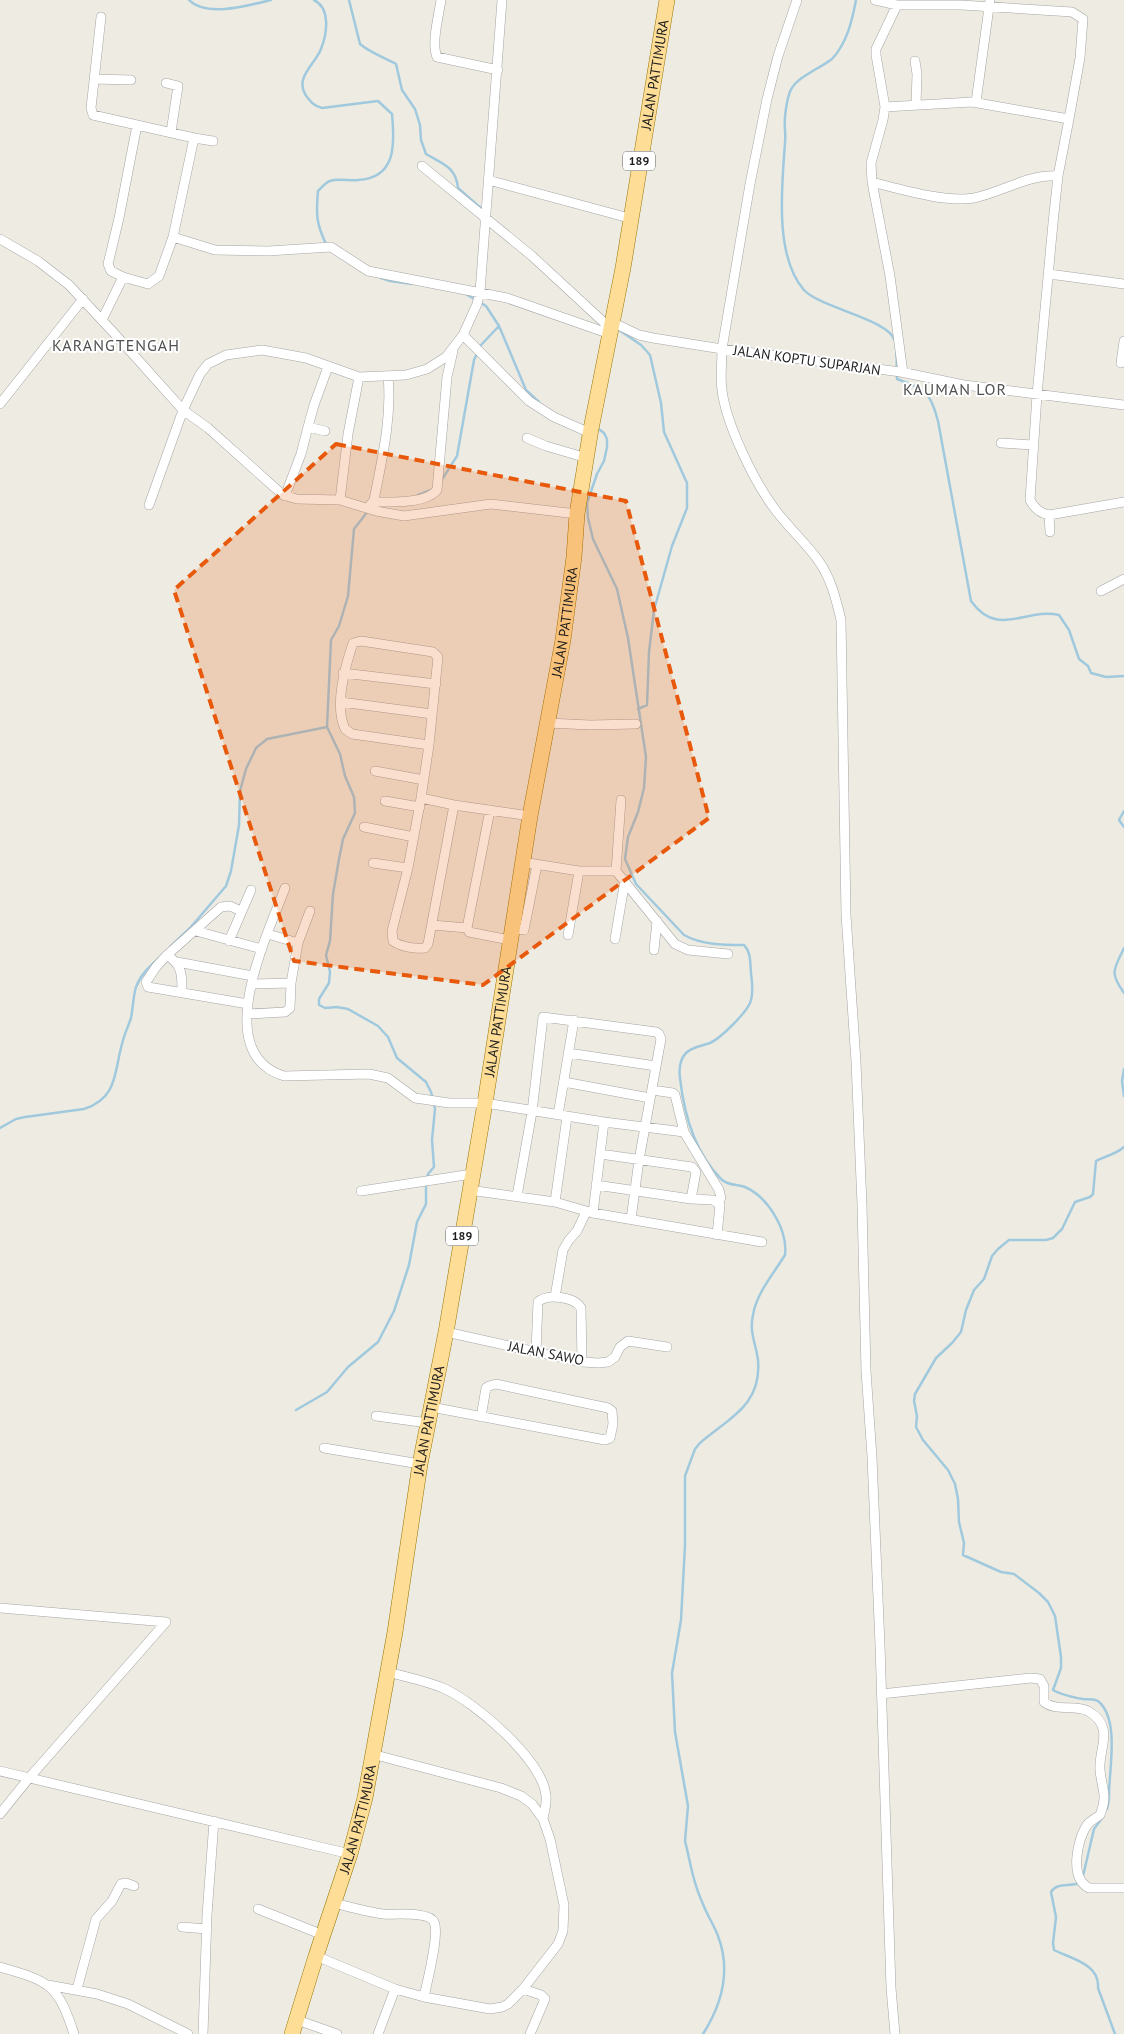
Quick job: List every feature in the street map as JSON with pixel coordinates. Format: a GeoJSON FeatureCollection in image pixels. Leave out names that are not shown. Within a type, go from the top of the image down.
{"type":"FeatureCollection","features":[{"type":"Feature","properties":{"kind":"main road","name":"JALAN PATTIMURA"},"geometry":{"type":"LineString","coordinates":[[295,2027],[350,1854],[365,1798],[388,1672],[420,1464],[446,1332],[485,1103],[511,934],[529,864],[530,816],[570,592],[577,514],[591,428],[623,268],[629,218],[667,0]]}},
{"type":"Feature","properties":{"kind":"street"},"geometry":{"type":"LineString","coordinates":[[441,0],[436,36],[435,52],[437,56],[498,70]]}},
{"type":"Feature","properties":{"kind":"street"},"geometry":{"type":"LineString","coordinates":[[149,505],[183,410],[205,367],[226,355],[269,351],[291,354],[359,377],[406,375],[427,370],[439,364],[454,348],[463,335],[478,298],[498,70],[502,0]]}},
{"type":"Feature","properties":{"kind":"street"},"geometry":{"type":"LineString","coordinates":[[797,0],[778,56],[767,99],[750,184],[722,349],[722,392],[740,448],[766,496],[780,516],[818,560],[835,595],[841,620],[846,915],[856,1062],[866,1370],[872,1457],[895,2034]]}},
{"type":"Feature","properties":{"kind":"street"},"geometry":{"type":"LineString","coordinates":[[874,0],[897,5],[1012,4],[1072,12],[1083,19],[1080,58],[1058,176],[1037,395],[1030,500],[1033,506],[1042,514],[1049,515],[1124,502]]}},
{"type":"Feature","properties":{"kind":"street"},"geometry":{"type":"LineString","coordinates":[[976,102],[990,3]]}},
{"type":"Feature","properties":{"kind":"street"},"geometry":{"type":"LineString","coordinates":[[897,5],[876,48],[885,107],[871,163],[872,182],[890,276],[902,372]]}},
{"type":"Feature","properties":{"kind":"street"},"geometry":{"type":"LineString","coordinates":[[100,17],[91,108],[94,114],[136,126],[213,141]]}},
{"type":"Feature","properties":{"kind":"street"},"geometry":{"type":"LineString","coordinates":[[916,61],[916,104]]}},
{"type":"Feature","properties":{"kind":"street"},"geometry":{"type":"LineString","coordinates":[[94,79],[131,80]]}},
{"type":"Feature","properties":{"kind":"street"},"geometry":{"type":"LineString","coordinates":[[166,83],[178,86],[171,132]]}},
{"type":"Feature","properties":{"kind":"street"},"geometry":{"type":"LineString","coordinates":[[885,107],[976,102],[1069,119]]}},
{"type":"Feature","properties":{"kind":"street"},"geometry":{"type":"LineString","coordinates":[[136,126],[119,218],[108,264],[111,271],[123,277],[148,284],[159,276],[173,238],[194,138]]}},
{"type":"Feature","properties":{"kind":"street"},"geometry":{"type":"LineString","coordinates":[[422,166],[485,215],[611,327]]}},
{"type":"Feature","properties":{"kind":"street"},"geometry":{"type":"LineString","coordinates":[[872,182],[956,199],[974,198],[1038,176],[1058,176]]}},
{"type":"Feature","properties":{"kind":"street"},"geometry":{"type":"LineString","coordinates":[[488,180],[629,218]]}},
{"type":"Feature","properties":{"kind":"street"},"geometry":{"type":"LineString","coordinates":[[173,238],[215,250],[268,251],[327,247],[368,271],[478,298],[507,298],[611,327]]}},
{"type":"Feature","properties":{"kind":"street"},"geometry":{"type":"LineString","coordinates":[[0,239],[38,261],[83,299],[183,410],[203,424],[285,496],[297,499],[340,500],[371,510],[397,515],[413,515],[491,504],[577,514]]}},
{"type":"Feature","properties":{"kind":"street"},"geometry":{"type":"LineString","coordinates":[[1049,274],[1124,284]]}},
{"type":"Feature","properties":{"kind":"street"},"geometry":{"type":"LineString","coordinates":[[102,320],[123,277]]}},
{"type":"Feature","properties":{"kind":"street"},"geometry":{"type":"LineString","coordinates":[[0,404],[83,299]]}},
{"type":"Feature","properties":{"kind":"street","name":"JALAN KOPTU SUPARJAN"},"geometry":{"type":"LineString","coordinates":[[611,327],[639,335],[722,349],[902,372],[964,385],[1124,405]]}},
{"type":"Feature","properties":{"kind":"street"},"geometry":{"type":"LineString","coordinates":[[463,335],[530,401],[554,417],[591,428]]}},
{"type":"Feature","properties":{"kind":"street"},"geometry":{"type":"LineString","coordinates":[[1121,363],[1124,341]]}},
{"type":"Feature","properties":{"kind":"street"},"geometry":{"type":"LineString","coordinates":[[374,502],[410,501],[432,494],[437,490],[447,377],[454,348]]}},
{"type":"Feature","properties":{"kind":"street"},"geometry":{"type":"LineString","coordinates":[[285,496],[301,454],[314,405],[328,366]]}},
{"type":"Feature","properties":{"kind":"street"},"geometry":{"type":"LineString","coordinates":[[371,510],[388,426],[390,393],[388,376]]}},
{"type":"Feature","properties":{"kind":"street"},"geometry":{"type":"LineString","coordinates":[[340,500],[348,434],[359,377]]}},
{"type":"Feature","properties":{"kind":"street"},"geometry":{"type":"LineString","coordinates":[[308,427],[325,432]]}},
{"type":"Feature","properties":{"kind":"street"},"geometry":{"type":"LineString","coordinates":[[527,438],[546,446],[587,458]]}},
{"type":"Feature","properties":{"kind":"street"},"geometry":{"type":"LineString","coordinates":[[1001,443],[1033,445]]}},
{"type":"Feature","properties":{"kind":"street"},"geometry":{"type":"LineString","coordinates":[[1049,515],[1050,532]]}},
{"type":"Feature","properties":{"kind":"street"},"geometry":{"type":"LineString","coordinates":[[1104,589],[1120,580]]}},
{"type":"Feature","properties":{"kind":"street"},"geometry":{"type":"LineString","coordinates":[[429,745],[348,732],[343,725],[341,702],[343,672],[353,643],[361,641],[433,652],[438,657],[429,745],[421,803],[408,868],[392,931],[393,941],[401,946],[425,948],[428,944],[454,805]]}},
{"type":"Feature","properties":{"kind":"street"},"geometry":{"type":"LineString","coordinates":[[343,672],[436,684]]}},
{"type":"Feature","properties":{"kind":"street"},"geometry":{"type":"LineString","coordinates":[[341,702],[432,714]]}},
{"type":"Feature","properties":{"kind":"street"},"geometry":{"type":"LineString","coordinates":[[548,723],[590,725],[636,724]]}},
{"type":"Feature","properties":{"kind":"street"},"geometry":{"type":"LineString","coordinates":[[375,771],[424,780]]}},
{"type":"Feature","properties":{"kind":"street"},"geometry":{"type":"LineString","coordinates":[[616,871],[621,800]]}},
{"type":"Feature","properties":{"kind":"street"},"geometry":{"type":"LineString","coordinates":[[385,801],[454,805],[530,816]]}},
{"type":"Feature","properties":{"kind":"street"},"geometry":{"type":"LineString","coordinates":[[467,928],[490,810]]}},
{"type":"Feature","properties":{"kind":"street"},"geometry":{"type":"LineString","coordinates":[[364,827],[414,837]]}},
{"type":"Feature","properties":{"kind":"street"},"geometry":{"type":"LineString","coordinates":[[373,863],[408,868]]}},
{"type":"Feature","properties":{"kind":"street"},"geometry":{"type":"LineString","coordinates":[[529,864],[579,870],[616,871],[657,921],[664,933],[681,948],[696,952],[728,954]]}},
{"type":"Feature","properties":{"kind":"street"},"geometry":{"type":"LineString","coordinates":[[568,936],[579,870]]}},
{"type":"Feature","properties":{"kind":"street"},"geometry":{"type":"LineString","coordinates":[[615,939],[625,880]]}},
{"type":"Feature","properties":{"kind":"street"},"geometry":{"type":"LineString","coordinates":[[285,888],[252,980],[247,1014],[247,1038],[249,1045],[256,1057],[274,1073],[284,1076],[380,1075],[394,1081],[415,1098],[435,1102],[485,1103],[532,1112],[684,1132]]}},
{"type":"Feature","properties":{"kind":"street"},"geometry":{"type":"LineString","coordinates":[[229,940],[251,890]]}},
{"type":"Feature","properties":{"kind":"street"},"geometry":{"type":"LineString","coordinates":[[241,911],[230,906],[221,907],[167,955],[148,977],[146,985],[152,988],[182,991],[248,1004]]}},
{"type":"Feature","properties":{"kind":"street"},"geometry":{"type":"LineString","coordinates":[[247,1014],[289,1011],[290,983],[298,943],[310,911]]}},
{"type":"Feature","properties":{"kind":"street"},"geometry":{"type":"LineString","coordinates":[[654,950],[657,921]]}},
{"type":"Feature","properties":{"kind":"street"},"geometry":{"type":"LineString","coordinates":[[432,924],[467,928],[469,932],[511,934]]}},
{"type":"Feature","properties":{"kind":"street"},"geometry":{"type":"LineString","coordinates":[[196,931],[262,949]]}},
{"type":"Feature","properties":{"kind":"street"},"geometry":{"type":"LineString","coordinates":[[268,934],[298,943]]}},
{"type":"Feature","properties":{"kind":"street"},"geometry":{"type":"LineString","coordinates":[[167,955],[177,962],[252,980],[290,983]]}},
{"type":"Feature","properties":{"kind":"street"},"geometry":{"type":"LineString","coordinates":[[177,962],[182,978],[182,991]]}},
{"type":"Feature","properties":{"kind":"street"},"geometry":{"type":"LineString","coordinates":[[517,1196],[532,1112],[542,1018],[546,1016],[659,1034],[661,1039],[639,1160],[631,1219]]}},
{"type":"Feature","properties":{"kind":"street"},"geometry":{"type":"LineString","coordinates":[[555,1202],[564,1082],[574,1020]]}},
{"type":"Feature","properties":{"kind":"street"},"geometry":{"type":"LineString","coordinates":[[568,1053],[656,1066]]}},
{"type":"Feature","properties":{"kind":"street"},"geometry":{"type":"LineString","coordinates":[[564,1082],[651,1094],[673,1093],[684,1132],[716,1184],[721,1198],[717,1203]]}},
{"type":"Feature","properties":{"kind":"street"},"geometry":{"type":"LineString","coordinates":[[555,1297],[563,1250],[589,1212],[596,1185],[604,1122]]}},
{"type":"Feature","properties":{"kind":"street"},"geometry":{"type":"LineString","coordinates":[[600,1154],[695,1169],[691,1199]]}},
{"type":"Feature","properties":{"kind":"street"},"geometry":{"type":"LineString","coordinates":[[361,1191],[472,1174]]}},
{"type":"Feature","properties":{"kind":"street"},"geometry":{"type":"LineString","coordinates":[[596,1185],[691,1199],[713,1200],[720,1205],[718,1236]]}},
{"type":"Feature","properties":{"kind":"street"},"geometry":{"type":"LineString","coordinates":[[470,1190],[555,1202],[589,1212],[718,1236],[762,1242]]}},
{"type":"Feature","properties":{"kind":"street"},"geometry":{"type":"LineString","coordinates":[[536,1352],[538,1302],[541,1299],[555,1297],[576,1302],[581,1308],[582,1362]]}},
{"type":"Feature","properties":{"kind":"street","name":"JALAN SAWO"},"geometry":{"type":"LineString","coordinates":[[446,1332],[582,1362],[608,1362],[615,1357],[620,1347],[628,1341],[667,1347]]}},
{"type":"Feature","properties":{"kind":"street"},"geometry":{"type":"LineString","coordinates":[[431,1407],[605,1440],[610,1438],[613,1424],[613,1413],[608,1408],[496,1384],[486,1388],[481,1416]]}},
{"type":"Feature","properties":{"kind":"street"},"geometry":{"type":"LineString","coordinates":[[376,1416],[428,1423]]}},
{"type":"Feature","properties":{"kind":"street"},"geometry":{"type":"LineString","coordinates":[[324,1448],[420,1464]]}},
{"type":"Feature","properties":{"kind":"street"},"geometry":{"type":"LineString","coordinates":[[0,1608],[166,1622],[29,1778],[0,1814]]}},
{"type":"Feature","properties":{"kind":"street"},"geometry":{"type":"LineString","coordinates":[[388,1672],[441,1688],[457,1695],[521,1749],[535,1768],[546,1795],[543,1819]]}},
{"type":"Feature","properties":{"kind":"street"},"geometry":{"type":"LineString","coordinates":[[881,1694],[1031,1678],[1040,1679],[1044,1686],[1044,1702],[1050,1707],[1082,1709],[1089,1712],[1102,1727],[1105,1739],[1100,1769],[1106,1794],[1100,1815],[1089,1823],[1085,1830],[1076,1870],[1081,1883],[1089,1888],[1124,1888]]}},
{"type":"Feature","properties":{"kind":"street"},"geometry":{"type":"LineString","coordinates":[[316,1956],[395,1989],[424,1997],[490,2009],[508,2004],[524,1989],[558,1944],[563,1931],[564,1905],[549,1834],[543,1819],[532,1804],[510,1791],[372,1754]]}},
{"type":"Feature","properties":{"kind":"street"},"geometry":{"type":"LineString","coordinates":[[0,1771],[350,1854]]}},
{"type":"Feature","properties":{"kind":"street"},"geometry":{"type":"LineString","coordinates":[[203,2034],[214,1821]]}},
{"type":"Feature","properties":{"kind":"street"},"geometry":{"type":"LineString","coordinates":[[77,1989],[97,1917],[112,1901],[120,1884],[126,1883],[134,1886]]}},
{"type":"Feature","properties":{"kind":"street"},"geometry":{"type":"LineString","coordinates":[[334,1903],[383,1914],[416,1915],[432,1918],[436,1929],[424,1997]]}},
{"type":"Feature","properties":{"kind":"street"},"geometry":{"type":"LineString","coordinates":[[258,1909],[324,1935]]}},
{"type":"Feature","properties":{"kind":"street"},"geometry":{"type":"LineString","coordinates":[[182,1928],[207,1928]]}},
{"type":"Feature","properties":{"kind":"street"},"geometry":{"type":"LineString","coordinates":[[0,1967],[36,1978],[48,1984],[77,1989],[128,2004],[188,2034]]}},
{"type":"Feature","properties":{"kind":"street"},"geometry":{"type":"LineString","coordinates":[[48,1984],[58,1995],[74,2034]]}},
{"type":"Feature","properties":{"kind":"street"},"geometry":{"type":"LineString","coordinates":[[378,2034],[395,1989]]}},
{"type":"Feature","properties":{"kind":"street"},"geometry":{"type":"LineString","coordinates":[[524,1989],[542,1995],[545,1999],[532,2033]]}},
{"type":"Feature","properties":{"kind":"street"},"geometry":{"type":"LineString","coordinates":[[295,2027],[337,2034]]}},
{"type":"Feature","properties":{"kind":"highlighted area"},"geometry":{"type":"Polygon","coordinates":[[[336,444],[626,501],[709,818],[483,985],[294,961],[174,590],[336,444]]]}},
{"type":"Feature","properties":{"kind":"waterway"},"geometry":{"type":"LineString","coordinates":[[189,0],[206,8],[217,9],[228,9],[271,0]]}},
{"type":"Feature","properties":{"kind":"waterway"},"geometry":{"type":"LineString","coordinates":[[314,0],[323,9],[326,29],[321,49],[306,72],[302,84],[307,97],[313,104],[322,108],[378,101],[392,114],[393,126],[393,148],[386,166],[380,173],[370,178],[358,180],[330,181],[318,191],[318,218],[320,230],[326,244]]}},
{"type":"Feature","properties":{"kind":"waterway"},"geometry":{"type":"LineString","coordinates":[[349,0],[360,44],[396,64],[402,90],[415,109],[420,125],[421,140],[426,154],[448,167],[455,175],[458,188],[483,210]]}},
{"type":"Feature","properties":{"kind":"waterway"},"geometry":{"type":"LineString","coordinates":[[856,0],[853,16],[842,46],[832,59],[796,83],[792,87],[788,99],[782,179],[782,220],[788,259],[794,276],[804,290],[812,296],[881,326],[890,333],[896,345],[897,379],[920,389],[929,397],[938,421],[971,601],[981,612],[991,618],[1002,620],[1035,615],[1059,615],[1069,630],[1079,659],[1088,666],[1091,673],[1106,677],[1124,676]]}},
{"type":"Feature","properties":{"kind":"waterway"},"geometry":{"type":"LineString","coordinates":[[381,278],[412,284]]}},
{"type":"Feature","properties":{"kind":"waterway"},"geometry":{"type":"LineString","coordinates":[[464,293],[486,306],[499,326],[526,390],[539,402]]}},
{"type":"Feature","properties":{"kind":"waterway"},"geometry":{"type":"LineString","coordinates":[[441,481],[457,456],[474,360],[481,345],[499,326]]}},
{"type":"Feature","properties":{"kind":"waterway"},"geometry":{"type":"LineString","coordinates":[[616,328],[641,345],[650,355],[661,403],[664,432],[687,483],[687,508],[672,546],[654,610],[649,652],[647,705],[638,709]]}},
{"type":"Feature","properties":{"kind":"waterway"},"geometry":{"type":"LineString","coordinates":[[596,427],[604,433],[607,439],[607,447],[604,461],[597,474],[587,503],[588,518],[593,539],[617,589],[628,638],[646,757],[644,788],[638,812],[628,837],[625,859],[636,884],[684,935],[705,943],[744,945],[748,951],[752,988],[750,1003],[738,1019],[720,1036],[710,1043],[694,1048],[686,1053],[681,1062],[680,1078],[688,1119],[704,1157],[721,1179],[730,1184],[745,1187],[769,1206],[780,1225],[785,1245],[785,1255],[766,1284],[758,1299],[753,1315],[752,1332],[758,1360],[758,1375],[755,1388],[741,1409],[695,1449],[685,1476],[685,1545],[681,1620],[672,1673],[675,1732],[688,1806],[685,1841],[695,1884],[718,1936],[724,1961],[720,1999],[703,2034]]}},
{"type":"Feature","properties":{"kind":"waterway"},"geometry":{"type":"LineString","coordinates":[[418,495],[431,490]]}},
{"type":"Feature","properties":{"kind":"waterway"},"geometry":{"type":"LineString","coordinates":[[171,946],[190,928],[226,886],[231,871],[239,825],[240,791],[246,769],[256,748],[267,739],[327,727],[331,640],[339,626],[348,596],[354,529],[368,511]]}},
{"type":"Feature","properties":{"kind":"waterway"},"geometry":{"type":"LineString","coordinates":[[327,727],[340,754],[345,776],[354,797],[355,813],[343,839],[339,859],[333,894],[330,941],[326,955],[330,972],[329,983],[319,999],[319,1005],[325,1008],[337,1007],[348,1009],[378,1026],[388,1037],[397,1058],[426,1082],[431,1092],[435,1109],[432,1140],[434,1167],[427,1178]]}},
{"type":"Feature","properties":{"kind":"waterway"},"geometry":{"type":"LineString","coordinates":[[1124,811],[1119,820],[1124,827]]}},
{"type":"Feature","properties":{"kind":"waterway"},"geometry":{"type":"LineString","coordinates":[[1124,948],[1115,971],[1116,980],[1124,993]]}},
{"type":"Feature","properties":{"kind":"waterway"},"geometry":{"type":"LineString","coordinates":[[0,1128],[16,1119],[84,1109],[103,1098],[113,1083],[123,1041],[131,1018],[138,982],[149,967],[160,957]]}},
{"type":"Feature","properties":{"kind":"waterway"},"geometry":{"type":"LineString","coordinates":[[1124,1069],[1122,1081],[1124,1096]]}},
{"type":"Feature","properties":{"kind":"waterway"},"geometry":{"type":"LineString","coordinates":[[1107,1809],[1112,1747],[1109,1721],[1105,1710],[1096,1700],[1076,1698],[1053,1690],[1061,1668],[1061,1657],[1055,1616],[1048,1602],[1014,1574],[1001,1572],[963,1555],[964,1543],[959,1522],[955,1484],[948,1470],[923,1440],[916,1427],[917,1416],[914,1401],[915,1394],[936,1358],[961,1332],[966,1310],[974,1290],[984,1279],[992,1256],[1009,1240],[1046,1240],[1053,1238],[1062,1229],[1075,1202],[1090,1197],[1093,1194],[1096,1161],[1124,1147]]}},
{"type":"Feature","properties":{"kind":"waterway"},"geometry":{"type":"LineString","coordinates":[[296,1410],[327,1392],[348,1367],[378,1342],[394,1311],[409,1265],[417,1222],[426,1204],[426,1183]]}},
{"type":"Feature","properties":{"kind":"waterway"},"geometry":{"type":"LineString","coordinates":[[1083,1876],[1094,1829],[1102,1818]]}},
{"type":"Feature","properties":{"kind":"waterway"},"geometry":{"type":"LineString","coordinates":[[1079,1883],[1060,1886],[1051,1892],[1056,1917],[1054,1950],[1084,1963],[1094,1973],[1115,2034]]}},
{"type":"Feature","properties":{"kind":"district","name":"KARANGTENGAH"},"geometry":{"type":"Point","coordinates":[116,345]}},
{"type":"Feature","properties":{"kind":"district","name":"KAUMAN LOR"},"geometry":{"type":"Point","coordinates":[955,389]}}]}
